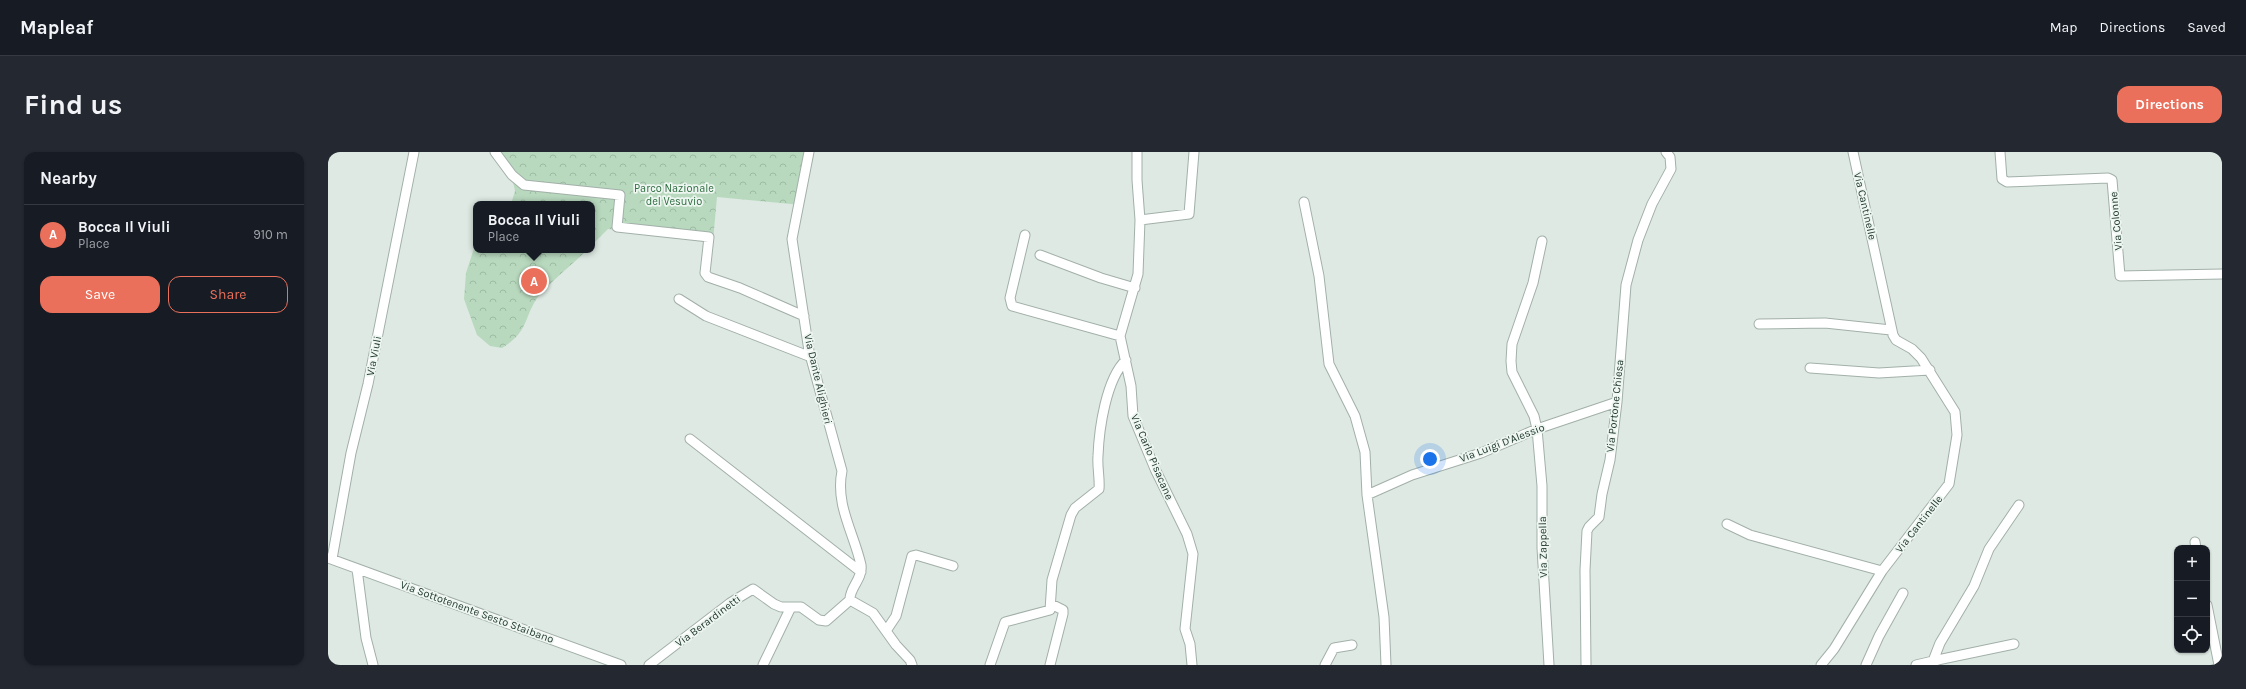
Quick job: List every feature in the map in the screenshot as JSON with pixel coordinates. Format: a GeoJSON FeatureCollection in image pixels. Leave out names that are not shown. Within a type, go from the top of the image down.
{"type":"FeatureCollection","features":[{"type":"Feature","properties":{"kind":"street","name":"Via Viuli"},"geometry":{"type":"LineString","coordinates":[[330,559],[351,453],[368,384],[414,152]]}},
{"type":"Feature","properties":{"kind":"street"},"geometry":{"type":"LineString","coordinates":[[495,152],[512,175],[524,185],[620,195],[617,227],[709,237],[705,273],[708,277],[740,288],[804,316]]}},
{"type":"Feature","properties":{"kind":"street","name":"Via Dante Alighieri"},"geometry":{"type":"LineString","coordinates":[[809,152],[792,239],[811,357],[842,472],[839,483],[842,503],[861,566],[861,572]]}},
{"type":"Feature","properties":{"kind":"street"},"geometry":{"type":"LineString","coordinates":[[1025,235],[1010,298],[1012,306],[1120,336],[1138,274],[1140,220],[1137,180],[1137,152]]}},
{"type":"Feature","properties":{"kind":"street"},"geometry":{"type":"LineString","coordinates":[[1140,220],[1189,214],[1194,152]]}},
{"type":"Feature","properties":{"kind":"street","name":"Via Portone Chiesa"},"geometry":{"type":"LineString","coordinates":[[1586,665],[1585,570],[1587,531],[1589,527],[1599,518],[1602,494],[1610,460],[1617,402],[1626,285],[1638,240],[1652,204],[1671,169],[1670,157],[1666,152]]}},
{"type":"Feature","properties":{"kind":"street","name":"Via Cantinelle"},"geometry":{"type":"LineString","coordinates":[[1821,665],[1834,649],[1882,571],[1949,484],[1957,435],[1957,417],[1930,370],[1912,349],[1896,340],[1891,330],[1876,253],[1853,152]]}},
{"type":"Feature","properties":{"kind":"street","name":"Via Colonne"},"geometry":{"type":"LineString","coordinates":[[2000,152],[2002,178],[2007,182],[2108,178],[2112,180],[2120,276],[2222,274]]}},
{"type":"Feature","properties":{"kind":"street"},"geometry":{"type":"LineString","coordinates":[[1304,202],[1319,276],[1329,364],[1357,423],[1365,452],[1366,496],[1384,617],[1386,665]]}},
{"type":"Feature","properties":{"kind":"street","name":"Via Zappella"},"geometry":{"type":"LineString","coordinates":[[1542,241],[1533,283],[1512,344],[1510,361],[1512,372],[1534,416],[1537,429],[1542,486],[1542,548],[1549,665]]}},
{"type":"Feature","properties":{"kind":"street"},"geometry":{"type":"LineString","coordinates":[[1040,255],[1101,278],[1135,288]]}},
{"type":"Feature","properties":{"kind":"street"},"geometry":{"type":"LineString","coordinates":[[679,299],[706,316],[811,357]]}},
{"type":"Feature","properties":{"kind":"street"},"geometry":{"type":"LineString","coordinates":[[1759,324],[1825,323],[1891,330]]}},
{"type":"Feature","properties":{"kind":"street","name":"Via Carlo Pisacane"},"geometry":{"type":"LineString","coordinates":[[1120,336],[1131,386],[1133,416],[1155,470],[1187,534],[1193,554],[1186,629],[1190,644],[1192,665]]}},
{"type":"Feature","properties":{"kind":"street"},"geometry":{"type":"LineString","coordinates":[[990,665],[1005,622],[1048,612],[1051,604],[1052,580],[1072,515],[1075,508],[1099,489],[1098,456],[1104,408],[1117,372],[1126,360]]}},
{"type":"Feature","properties":{"kind":"street"},"geometry":{"type":"LineString","coordinates":[[1810,368],[1879,373],[1930,370]]}},
{"type":"Feature","properties":{"kind":"street","name":"Via Luigi D'Alessio"},"geometry":{"type":"LineString","coordinates":[[1366,496],[1412,475],[1481,453],[1537,429],[1617,402]]}},
{"type":"Feature","properties":{"kind":"street"},"geometry":{"type":"LineString","coordinates":[[690,438],[861,572],[859,581],[850,596],[850,600],[873,613],[896,645],[910,660],[912,665]]}},
{"type":"Feature","properties":{"kind":"street"},"geometry":{"type":"LineString","coordinates":[[1934,663],[1940,643],[1974,586],[1989,550],[2019,505]]}},
{"type":"Feature","properties":{"kind":"street"},"geometry":{"type":"LineString","coordinates":[[1727,524],[1750,535],[1882,571]]}},
{"type":"Feature","properties":{"kind":"street"},"geometry":{"type":"LineString","coordinates":[[886,631],[896,616],[912,556],[916,554],[953,566]]}},
{"type":"Feature","properties":{"kind":"street","name":"Via Sottotenente Sesto Staibano"},"geometry":{"type":"LineString","coordinates":[[330,559],[609,663],[621,665]]}},
{"type":"Feature","properties":{"kind":"street"},"geometry":{"type":"LineString","coordinates":[[357,568],[366,638],[373,665]]}},
{"type":"Feature","properties":{"kind":"street","name":"Via Berardinetti"},"geometry":{"type":"LineString","coordinates":[[650,665],[747,592],[756,590],[770,602],[781,607],[801,607],[819,620],[826,621],[850,600]]}},
{"type":"Feature","properties":{"kind":"street"},"geometry":{"type":"LineString","coordinates":[[1866,665],[1879,636],[1903,593]]}},
{"type":"Feature","properties":{"kind":"street"},"geometry":{"type":"LineString","coordinates":[[1050,665],[1063,614],[1063,610],[1051,604]]}},
{"type":"Feature","properties":{"kind":"street"},"geometry":{"type":"LineString","coordinates":[[763,665],[791,607]]}},
{"type":"Feature","properties":{"kind":"street"},"geometry":{"type":"LineString","coordinates":[[2209,617],[2219,665]]}},
{"type":"Feature","properties":{"kind":"street"},"geometry":{"type":"LineString","coordinates":[[1916,665],[1934,663],[2014,644]]}},
{"type":"Feature","properties":{"kind":"street"},"geometry":{"type":"LineString","coordinates":[[1324,665],[1334,648],[1352,645]]}},
{"type":"Feature","properties":{"kind":"green space","name":"Parco Nazionale del Vesuvio"},"geometry":{"type":"Polygon","coordinates":[[[490,152],[813,152],[802,205],[717,197],[713,241],[608,229],[595,242],[595,201],[512,201],[515,191],[513,182],[490,152]]]}},
{"type":"Feature","properties":{"kind":"green space"},"geometry":{"type":"Polygon","coordinates":[[[473,251],[473,253],[584,253],[541,293],[537,298],[521,331],[511,342],[502,348],[490,346],[477,335],[464,299],[466,273],[473,251]]]}},
{"type":"Feature","properties":{"kind":"place","name":"Bocca Il Viuli"},"geometry":{"type":"Point","coordinates":[534,281]}}]}
